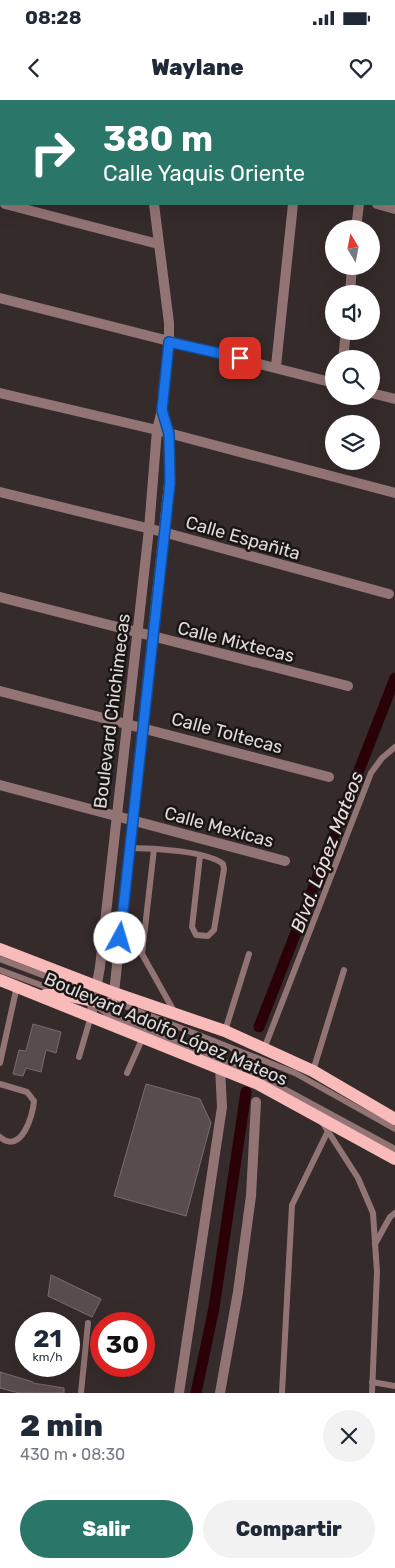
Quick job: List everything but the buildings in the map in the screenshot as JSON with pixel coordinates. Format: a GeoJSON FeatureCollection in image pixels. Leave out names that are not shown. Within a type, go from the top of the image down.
{"type":"FeatureCollection","features":[{"type":"Feature","properties":{"kind":"main road","name":"Boulevard Adolfo López Mateos"},"geometry":{"type":"LineString","coordinates":[[0,949],[111,1007],[175,1013],[225,1031],[313,1071],[395,1119]]}},
{"type":"Feature","properties":{"kind":"main road","name":"Boulevard Adolfo López Mateos"},"geometry":{"type":"LineString","coordinates":[[0,980],[40,996],[95,1000],[111,1007],[143,1037],[258,1084],[395,1159]]}},
{"type":"Feature","properties":{"kind":"main road"},"geometry":{"type":"LineString","coordinates":[[40,996],[70,996],[95,1000]]}},
{"type":"Feature","properties":{"kind":"street"},"geometry":{"type":"LineString","coordinates":[[10,205],[158,244]]}},
{"type":"Feature","properties":{"kind":"street","name":"Boulevard Chichimecas"},"geometry":{"type":"LineString","coordinates":[[95,1000],[149,529],[157,430],[162,410],[169,342],[166,296],[154,205]]}},
{"type":"Feature","properties":{"kind":"street"},"geometry":{"type":"LineString","coordinates":[[276,366],[293,205]]}},
{"type":"Feature","properties":{"kind":"street"},"geometry":{"type":"LineString","coordinates":[[357,220],[359,205]]}},
{"type":"Feature","properties":{"kind":"street"},"geometry":{"type":"LineString","coordinates":[[381,205],[395,209]]}},
{"type":"Feature","properties":{"kind":"street"},"geometry":{"type":"LineString","coordinates":[[0,298],[169,342],[276,366],[325,380]]}},
{"type":"Feature","properties":{"kind":"street"},"geometry":{"type":"LineString","coordinates":[[0,393],[157,430],[395,494]]}},
{"type":"Feature","properties":{"kind":"street"},"geometry":{"type":"LineString","coordinates":[[380,395],[395,399]]}},
{"type":"Feature","properties":{"kind":"street","name":"Boulevard Chichimecas"},"geometry":{"type":"LineString","coordinates":[[111,1007],[171,464],[169,434],[162,410]]}},
{"type":"Feature","properties":{"kind":"street","name":"Calle Españita"},"geometry":{"type":"LineString","coordinates":[[0,492],[164,532],[389,594]]}},
{"type":"Feature","properties":{"kind":"street","name":"Calle Mixtecas"},"geometry":{"type":"LineString","coordinates":[[0,597],[348,686]]}},
{"type":"Feature","properties":{"kind":"street","name":"Calle Toltecas"},"geometry":{"type":"LineString","coordinates":[[0,690],[329,777]]}},
{"type":"Feature","properties":{"kind":"street","name":"Calle Mexicas"},"geometry":{"type":"LineString","coordinates":[[0,785],[285,861]]}},
{"type":"Feature","properties":{"kind":"street"},"geometry":{"type":"LineString","coordinates":[[179,1393],[222,1107],[220,1068]]}},
{"type":"Feature","properties":{"kind":"street"},"geometry":{"type":"LineString","coordinates":[[220,1393],[238,1292],[251,1196],[256,1102]]}},
{"type":"Feature","properties":{"kind":"lane"},"geometry":{"type":"LineString","coordinates":[[264,1050],[371,773],[382,758],[395,747]]}},
{"type":"Feature","properties":{"kind":"lane"},"geometry":{"type":"LineString","coordinates":[[130,848],[154,848],[200,856],[221,862],[224,866],[214,930],[208,936],[196,934],[192,927],[200,856]]}},
{"type":"Feature","properties":{"kind":"lane"},"geometry":{"type":"LineString","coordinates":[[154,848],[142,954],[175,1013]]}},
{"type":"Feature","properties":{"kind":"lane"},"geometry":{"type":"LineString","coordinates":[[225,1031],[249,954]]}},
{"type":"Feature","properties":{"kind":"lane"},"geometry":{"type":"LineString","coordinates":[[0,959],[95,1000],[79,1058]]}},
{"type":"Feature","properties":{"kind":"lane"},"geometry":{"type":"LineString","coordinates":[[0,970],[70,996]]}},
{"type":"Feature","properties":{"kind":"lane"},"geometry":{"type":"LineString","coordinates":[[313,1071],[344,970]]}},
{"type":"Feature","properties":{"kind":"lane"},"geometry":{"type":"LineString","coordinates":[[0,1063],[17,986]]}},
{"type":"Feature","properties":{"kind":"lane"},"geometry":{"type":"LineString","coordinates":[[111,1007],[295,1073],[395,1129]]}},
{"type":"Feature","properties":{"kind":"lane"},"geometry":{"type":"LineString","coordinates":[[111,1007],[260,1076],[395,1149]]}},
{"type":"Feature","properties":{"kind":"lane"},"geometry":{"type":"LineString","coordinates":[[127,1073],[143,1037]]}},
{"type":"Feature","properties":{"kind":"lane"},"geometry":{"type":"LineString","coordinates":[[0,1084],[27,1092],[34,1101],[23,1135],[11,1141],[0,1137]]}},
{"type":"Feature","properties":{"kind":"lane"},"geometry":{"type":"LineString","coordinates":[[319,1116],[358,1178],[373,1214],[377,1272],[372,1393]]}},
{"type":"Feature","properties":{"kind":"lane"},"geometry":{"type":"LineString","coordinates":[[282,1393],[287,1261],[292,1205],[328,1131]]}},
{"type":"Feature","properties":{"kind":"lane"},"geometry":{"type":"LineString","coordinates":[[375,1245],[390,1217],[395,1213]]}},
{"type":"Feature","properties":{"kind":"lane"},"geometry":{"type":"LineString","coordinates":[[82,1393],[88,1323]]}},
{"type":"Feature","properties":{"kind":"lane"},"geometry":{"type":"LineString","coordinates":[[372,1382],[395,1386]]}},
{"type":"Feature","properties":{"kind":"waterway","name":"Blvd. López Mateos"},"geometry":{"type":"LineString","coordinates":[[259,1027],[395,678]]}},
{"type":"Feature","properties":{"kind":"waterway"},"geometry":{"type":"LineString","coordinates":[[196,1393],[214,1308],[246,1092]]}},
{"type":"Feature","properties":{"kind":"route"},"geometry":{"type":"LineString","coordinates":[[120,938],[170,483],[169,434],[162,410],[169,342],[240,358]]}}]}
